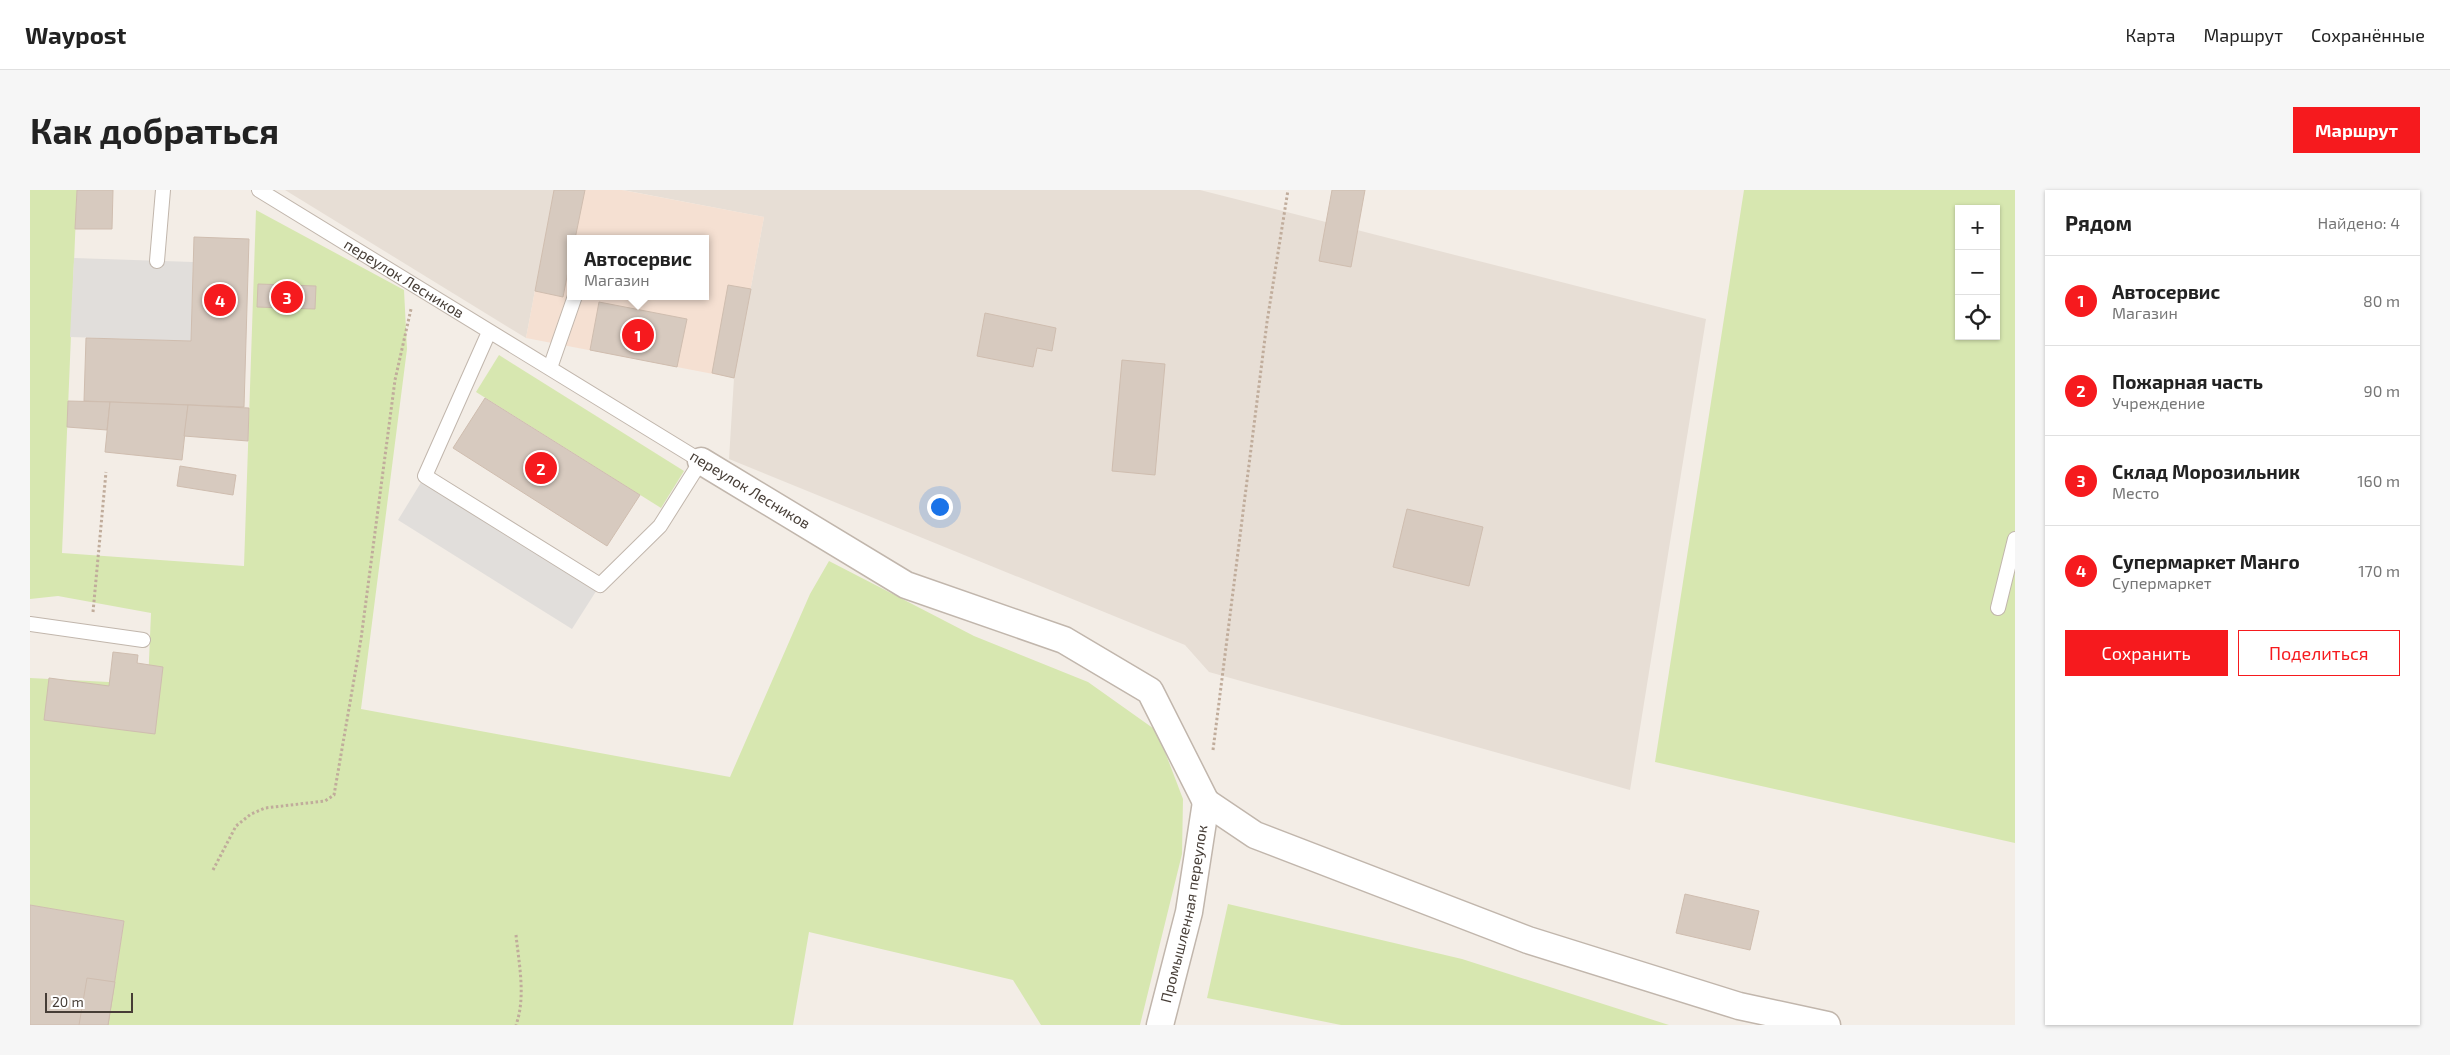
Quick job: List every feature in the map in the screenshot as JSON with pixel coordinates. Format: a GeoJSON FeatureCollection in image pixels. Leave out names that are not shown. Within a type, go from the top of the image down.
{"type":"FeatureCollection","features":[{"type":"Feature","properties":{"kind":"street","name":"переулок Лесников"},"geometry":{"type":"LineString","coordinates":[[702,461],[906,585],[1064,640],[1150,691],[1206,802]]}},
{"type":"Feature","properties":{"kind":"street"},"geometry":{"type":"LineString","coordinates":[[1206,802],[1255,835],[1528,940],[1739,1006],[1817,1024]]}},
{"type":"Feature","properties":{"kind":"street","name":"Промышленная переулок"},"geometry":{"type":"LineString","coordinates":[[1160,1025],[1189,912],[1206,802]]}},
{"type":"Feature","properties":{"kind":"lane"},"geometry":{"type":"LineString","coordinates":[[157,261],[163,190]]}},
{"type":"Feature","properties":{"kind":"lane","name":"переулок Лесников"},"geometry":{"type":"LineString","coordinates":[[259,190],[702,461]]}},
{"type":"Feature","properties":{"kind":"lane"},"geometry":{"type":"LineString","coordinates":[[550,368],[574,300]]}},
{"type":"Feature","properties":{"kind":"lane"},"geometry":{"type":"LineString","coordinates":[[489,332],[425,476],[600,585],[660,526],[702,461]]}},
{"type":"Feature","properties":{"kind":"lane"},"geometry":{"type":"LineString","coordinates":[[1998,608],[2013,553],[2015,538]]}},
{"type":"Feature","properties":{"kind":"lane"},"geometry":{"type":"LineString","coordinates":[[30,624],[143,640]]}},
{"type":"Feature","properties":{"kind":"path"},"geometry":{"type":"LineString","coordinates":[[1212,753],[1267,322],[1288,190]]}},
{"type":"Feature","properties":{"kind":"path"},"geometry":{"type":"LineString","coordinates":[[213,870],[236,826],[251,814],[265,808],[325,801],[334,795],[361,639],[391,408],[410,312],[412,284]]}},
{"type":"Feature","properties":{"kind":"path"},"geometry":{"type":"LineString","coordinates":[[91,633],[106,472]]}},
{"type":"Feature","properties":{"kind":"path"},"geometry":{"type":"LineString","coordinates":[[516,935],[520,975],[520,1014],[516,1025]]}},
{"type":"Feature","properties":{"kind":"shaded area"},"geometry":{"type":"Polygon","coordinates":[[[285,190],[554,190],[526,338],[285,190]]]}},
{"type":"Feature","properties":{"kind":"shaded area"},"geometry":{"type":"Polygon","coordinates":[[[554,190],[622,190],[764,217],[734,378],[526,338],[554,190]]]}},
{"type":"Feature","properties":{"kind":"shaded area"},"geometry":{"type":"Polygon","coordinates":[[[623,190],[1200,190],[1706,319],[1630,790],[1209,672],[1185,645],[729,459],[734,378],[764,217],[623,190]]]}},
{"type":"Feature","properties":{"kind":"shaded area"},"geometry":{"type":"Polygon","coordinates":[[[74,258],[193,262],[191,341],[70,337],[74,258]]]}},
{"type":"Feature","properties":{"kind":"shaded area"},"geometry":{"type":"Polygon","coordinates":[[[425,476],[600,585],[572,629],[398,520],[425,476]]]}},
{"type":"Feature","properties":{"kind":"green space"},"geometry":{"type":"Polygon","coordinates":[[[30,190],[77,190],[62,553],[244,566],[256,210],[404,290],[407,349],[361,709],[730,777],[810,594],[829,561],[974,636],[1088,682],[1157,731],[1183,799],[1182,854],[1140,1025],[1041,1025],[1013,980],[809,932],[793,1025],[108,1025],[124,921],[30,905],[30,678],[148,684],[151,613],[58,596],[30,599],[30,190]]]}},
{"type":"Feature","properties":{"kind":"green space"},"geometry":{"type":"Polygon","coordinates":[[[1744,190],[2015,190],[2015,843],[1655,762],[1744,190]]]}},
{"type":"Feature","properties":{"kind":"green space"},"geometry":{"type":"Polygon","coordinates":[[[499,355],[684,471],[661,508],[476,392],[499,355]]]}},
{"type":"Feature","properties":{"kind":"green space"},"geometry":{"type":"Polygon","coordinates":[[[1228,904],[1462,959],[1669,1025],[1341,1025],[1207,998],[1228,904]]]}},
{"type":"Feature","properties":{"kind":"building"},"geometry":{"type":"Polygon","coordinates":[[[77,190],[113,190],[112,229],[75,229],[77,190]]]}},
{"type":"Feature","properties":{"kind":"building"},"geometry":{"type":"Polygon","coordinates":[[[554,190],[585,190],[576,235],[567,235],[567,276],[563,297],[535,291],[554,190]]]}},
{"type":"Feature","properties":{"kind":"building"},"geometry":{"type":"Polygon","coordinates":[[[1332,190],[1365,190],[1351,267],[1319,261],[1332,190]]]}},
{"type":"Feature","properties":{"kind":"building"},"geometry":{"type":"Polygon","coordinates":[[[194,237],[249,239],[244,407],[84,401],[86,338],[191,341],[194,237]]]}},
{"type":"Feature","properties":{"kind":"building"},"geometry":{"type":"Polygon","coordinates":[[[258,284],[316,286],[315,309],[257,307],[258,284]]]}},
{"type":"Feature","properties":{"kind":"building"},"geometry":{"type":"Polygon","coordinates":[[[728,285],[751,289],[734,378],[712,373],[728,285]]]}},
{"type":"Feature","properties":{"kind":"building"},"geometry":{"type":"Polygon","coordinates":[[[599,302],[687,319],[677,367],[590,350],[599,302]]]}},
{"type":"Feature","properties":{"kind":"building"},"geometry":{"type":"Polygon","coordinates":[[[985,313],[1056,328],[1052,351],[1037,348],[1033,367],[977,356],[985,313]]]}},
{"type":"Feature","properties":{"kind":"building"},"geometry":{"type":"Polygon","coordinates":[[[1122,360],[1165,364],[1155,475],[1112,471],[1122,360]]]}},
{"type":"Feature","properties":{"kind":"building"},"geometry":{"type":"Polygon","coordinates":[[[485,398],[640,495],[607,546],[453,448],[485,398]]]}},
{"type":"Feature","properties":{"kind":"building"},"geometry":{"type":"Polygon","coordinates":[[[68,401],[110,402],[107,430],[67,427],[68,401]]]}},
{"type":"Feature","properties":{"kind":"building"},"geometry":{"type":"Polygon","coordinates":[[[110,402],[188,405],[182,460],[105,452],[110,402]]]}},
{"type":"Feature","properties":{"kind":"building"},"geometry":{"type":"Polygon","coordinates":[[[188,405],[249,408],[248,441],[184,436],[188,405]]]}},
{"type":"Feature","properties":{"kind":"building"},"geometry":{"type":"Polygon","coordinates":[[[180,466],[236,475],[233,495],[177,486],[180,466]]]}},
{"type":"Feature","properties":{"kind":"building"},"geometry":{"type":"Polygon","coordinates":[[[1407,509],[1483,527],[1469,586],[1393,567],[1407,509]]]}},
{"type":"Feature","properties":{"kind":"building"},"geometry":{"type":"Polygon","coordinates":[[[113,652],[138,655],[137,663],[163,667],[155,734],[44,720],[49,678],[109,686],[113,652]]]}},
{"type":"Feature","properties":{"kind":"building"},"geometry":{"type":"Polygon","coordinates":[[[1685,894],[1759,911],[1750,950],[1676,933],[1685,894]]]}},
{"type":"Feature","properties":{"kind":"building"},"geometry":{"type":"Polygon","coordinates":[[[30,905],[124,921],[108,1025],[30,1025],[30,905]]]}},
{"type":"Feature","properties":{"kind":"building"},"geometry":{"type":"Polygon","coordinates":[[[87,978],[115,982],[108,1025],[79,1025],[87,978]]]}},
{"type":"Feature","properties":{"kind":"place","name":"Склад Морозильник"},"geometry":{"type":"Point","coordinates":[287,297]}},
{"type":"Feature","properties":{"kind":"place","name":"Супермаркет Манго"},"geometry":{"type":"Point","coordinates":[220,300]}},
{"type":"Feature","properties":{"kind":"place","name":"Автосервис"},"geometry":{"type":"Point","coordinates":[638,335]}},
{"type":"Feature","properties":{"kind":"place","name":"Пожарная часть"},"geometry":{"type":"Point","coordinates":[541,468]}}]}
